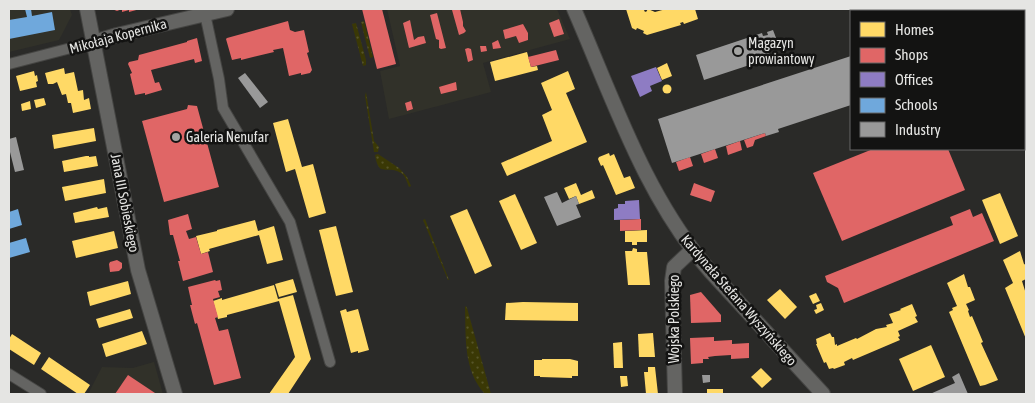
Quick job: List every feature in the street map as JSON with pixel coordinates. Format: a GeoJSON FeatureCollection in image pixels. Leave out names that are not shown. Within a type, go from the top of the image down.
{"type":"FeatureCollection","features":[{"type":"Feature","properties":{"kind":"street","name":"Jana III Sobieskiego"},"geometry":{"type":"LineString","coordinates":[[87,9],[138,270],[175,394]]}},
{"type":"Feature","properties":{"kind":"street","name":"Mikołaja Kopernika"},"geometry":{"type":"LineString","coordinates":[[9,64],[117,35],[228,9]]}},
{"type":"Feature","properties":{"kind":"street","name":"Kardynała Stefana Wyszyńskiego"},"geometry":{"type":"LineString","coordinates":[[574,9],[638,159],[657,195],[692,250],[823,394]]}},
{"type":"Feature","properties":{"kind":"street"},"geometry":{"type":"LineString","coordinates":[[205,14],[219,79],[223,108],[290,222],[330,362]]}},
{"type":"Feature","properties":{"kind":"street","name":"Wojska Polskiego"},"geometry":{"type":"LineString","coordinates":[[675,394],[672,281],[674,268],[692,250]]}},
{"type":"Feature","properties":{"kind":"street"},"geometry":{"type":"LineString","coordinates":[[9,374],[41,394]]}},
{"type":"Feature","properties":{"kind":"shaded area"},"geometry":{"type":"Polygon","coordinates":[[[9,9],[70,9],[72,15],[59,40],[9,52],[9,9]]]}},
{"type":"Feature","properties":{"kind":"shaded area"},"geometry":{"type":"Polygon","coordinates":[[[387,9],[557,9],[570,39],[483,63],[491,92],[389,119],[380,71],[400,66],[387,9]]]}},
{"type":"Feature","properties":{"kind":"shaded area"},"geometry":{"type":"Polygon","coordinates":[[[364,21],[373,57],[370,58],[361,22],[364,21]]]}},
{"type":"Feature","properties":{"kind":"shaded area"},"geometry":{"type":"Polygon","coordinates":[[[356,23],[366,60],[366,65],[363,66],[352,24],[356,23]]]}},
{"type":"Feature","properties":{"kind":"shaded area"},"geometry":{"type":"Polygon","coordinates":[[[366,92],[374,141],[379,147],[378,152],[374,152],[365,96],[366,92]]]}},
{"type":"Feature","properties":{"kind":"shaded area"},"geometry":{"type":"Polygon","coordinates":[[[378,154],[399,168],[407,177],[411,186],[409,187],[401,173],[381,169],[375,155],[378,154]]]}},
{"type":"Feature","properties":{"kind":"shaded area"},"geometry":{"type":"Polygon","coordinates":[[[425,219],[449,280],[423,220],[425,219]]]}},
{"type":"Feature","properties":{"kind":"shaded area"},"geometry":{"type":"Polygon","coordinates":[[[466,306],[491,394],[485,394],[478,385],[469,364],[466,341],[466,306]]]}},
{"type":"Feature","properties":{"kind":"shaded area"},"geometry":{"type":"Polygon","coordinates":[[[154,362],[163,394],[88,394],[102,367],[133,368],[154,362]]]}},
{"type":"Feature","properties":{"kind":"building: Homes"},"geometry":{"type":"Polygon","coordinates":[[[626,9],[645,9],[644,11],[646,12],[648,9],[655,12],[666,9],[695,9],[698,19],[684,24],[683,22],[680,23],[681,25],[647,35],[643,33],[644,31],[632,28],[626,9]]]}},
{"type":"Feature","properties":{"kind":"building: Homes"},"geometry":{"type":"Polygon","coordinates":[[[877,9],[946,10],[919,10],[877,9]]]}},
{"type":"Feature","properties":{"kind":"building: Homes"},"geometry":{"type":"Polygon","coordinates":[[[986,9],[1008,10],[986,10],[986,9]]]}},
{"type":"Feature","properties":{"kind":"building: Homes"},"geometry":{"type":"Polygon","coordinates":[[[527,52],[531,67],[537,66],[538,70],[495,81],[490,62],[527,52]]]}},
{"type":"Feature","properties":{"kind":"building: Homes"},"geometry":{"type":"Polygon","coordinates":[[[667,63],[672,76],[662,80],[657,68],[667,63]]]}},
{"type":"Feature","properties":{"kind":"building: Homes"},"geometry":{"type":"Polygon","coordinates":[[[64,68],[65,74],[74,72],[78,91],[83,90],[84,100],[89,98],[91,109],[73,113],[71,103],[68,103],[66,94],[62,95],[57,82],[48,84],[45,73],[64,68]]]}},
{"type":"Feature","properties":{"kind":"building: Homes"},"geometry":{"type":"Polygon","coordinates":[[[1026,68],[1025,100],[1025,69],[1026,68]]]}},
{"type":"Feature","properties":{"kind":"building: Homes"},"geometry":{"type":"Polygon","coordinates":[[[34,71],[35,76],[37,75],[37,87],[20,91],[16,76],[34,71]]]}},
{"type":"Feature","properties":{"kind":"building: Homes"},"geometry":{"type":"Polygon","coordinates":[[[568,71],[575,89],[566,93],[587,142],[507,176],[501,163],[552,141],[542,115],[552,110],[541,83],[568,71]]]}},
{"type":"Feature","properties":{"kind":"building: Homes"},"geometry":{"type":"Polygon","coordinates":[[[667,84],[672,89],[667,94],[662,89],[667,84]]]}},
{"type":"Feature","properties":{"kind":"building: Homes"},"geometry":{"type":"Polygon","coordinates":[[[44,98],[46,105],[36,108],[34,100],[44,98]]]}},
{"type":"Feature","properties":{"kind":"building: Homes"},"geometry":{"type":"Polygon","coordinates":[[[30,101],[31,109],[22,111],[21,104],[30,101]]]}},
{"type":"Feature","properties":{"kind":"building: Homes"},"geometry":{"type":"Polygon","coordinates":[[[288,119],[302,167],[313,164],[326,213],[309,218],[295,169],[286,172],[273,123],[288,119]]]}},
{"type":"Feature","properties":{"kind":"building: Homes"},"geometry":{"type":"Polygon","coordinates":[[[94,128],[96,141],[54,149],[52,135],[94,128]]]}},
{"type":"Feature","properties":{"kind":"building: Homes"},"geometry":{"type":"Polygon","coordinates":[[[609,153],[610,156],[614,154],[624,178],[630,176],[635,188],[616,195],[603,165],[601,166],[598,159],[609,153]]]}},
{"type":"Feature","properties":{"kind":"building: Homes"},"geometry":{"type":"Polygon","coordinates":[[[96,156],[98,166],[64,172],[62,161],[96,156]]]}},
{"type":"Feature","properties":{"kind":"building: Homes"},"geometry":{"type":"Polygon","coordinates":[[[104,179],[106,193],[65,201],[62,187],[104,179]]]}},
{"type":"Feature","properties":{"kind":"building: Homes"},"geometry":{"type":"Polygon","coordinates":[[[576,183],[581,195],[592,190],[595,198],[579,204],[576,196],[569,199],[564,188],[576,183]]]}},
{"type":"Feature","properties":{"kind":"building: Homes"},"geometry":{"type":"Polygon","coordinates":[[[1000,193],[1018,236],[1000,244],[982,200],[1000,193]]]}},
{"type":"Feature","properties":{"kind":"building: Homes"},"geometry":{"type":"Polygon","coordinates":[[[515,194],[537,243],[521,250],[499,201],[515,194]]]}},
{"type":"Feature","properties":{"kind":"building: Homes"},"geometry":{"type":"Polygon","coordinates":[[[97,207],[98,209],[107,207],[109,217],[75,223],[73,213],[97,207]]]}},
{"type":"Feature","properties":{"kind":"building: Homes"},"geometry":{"type":"Polygon","coordinates":[[[467,209],[492,266],[475,274],[450,216],[467,209]]]}},
{"type":"Feature","properties":{"kind":"building: Homes"},"geometry":{"type":"Polygon","coordinates":[[[255,220],[258,231],[274,226],[283,260],[267,264],[259,235],[209,249],[210,251],[201,254],[196,236],[255,220]]]}},
{"type":"Feature","properties":{"kind":"building: Homes"},"geometry":{"type":"Polygon","coordinates":[[[336,226],[353,292],[336,296],[319,230],[336,226]]]}},
{"type":"Feature","properties":{"kind":"building: Homes"},"geometry":{"type":"Polygon","coordinates":[[[647,230],[647,242],[637,242],[637,245],[632,245],[632,242],[625,242],[625,231],[647,230]]]}},
{"type":"Feature","properties":{"kind":"building: Homes"},"geometry":{"type":"Polygon","coordinates":[[[114,231],[118,248],[76,258],[72,241],[114,231]]]}},
{"type":"Feature","properties":{"kind":"building: Homes"},"geometry":{"type":"Polygon","coordinates":[[[633,248],[637,249],[637,252],[647,252],[650,285],[628,285],[625,251],[632,251],[633,248]]]}},
{"type":"Feature","properties":{"kind":"building: Homes"},"geometry":{"type":"Polygon","coordinates":[[[1020,251],[1026,265],[1026,279],[1022,281],[1026,294],[1026,339],[1005,288],[1013,283],[1003,260],[1020,251]]]}},
{"type":"Feature","properties":{"kind":"building: Homes"},"geometry":{"type":"Polygon","coordinates":[[[964,274],[975,300],[966,304],[968,311],[970,317],[972,316],[983,342],[981,343],[998,380],[980,386],[949,312],[957,306],[947,283],[964,274]]]}},
{"type":"Feature","properties":{"kind":"building: Homes"},"geometry":{"type":"Polygon","coordinates":[[[293,279],[297,292],[279,297],[275,284],[293,279]]]}},
{"type":"Feature","properties":{"kind":"building: Homes"},"geometry":{"type":"Polygon","coordinates":[[[128,281],[131,294],[90,306],[87,292],[128,281]]]}},
{"type":"Feature","properties":{"kind":"building: Homes"},"geometry":{"type":"Polygon","coordinates":[[[274,285],[278,299],[293,295],[311,359],[288,394],[269,394],[295,357],[279,301],[218,319],[213,301],[274,285]]]}},
{"type":"Feature","properties":{"kind":"building: Homes"},"geometry":{"type":"Polygon","coordinates":[[[780,289],[797,307],[785,319],[767,300],[780,289]]]}},
{"type":"Feature","properties":{"kind":"building: Homes"},"geometry":{"type":"Polygon","coordinates":[[[816,293],[820,301],[813,304],[809,296],[816,293]]]}},
{"type":"Feature","properties":{"kind":"building: Homes"},"geometry":{"type":"Polygon","coordinates":[[[506,303],[578,303],[578,321],[505,320],[506,303]]]}},
{"type":"Feature","properties":{"kind":"building: Homes"},"geometry":{"type":"Polygon","coordinates":[[[821,303],[824,310],[816,314],[814,310],[817,309],[816,305],[821,303]]]}},
{"type":"Feature","properties":{"kind":"building: Homes"},"geometry":{"type":"Polygon","coordinates":[[[912,304],[918,322],[898,331],[900,340],[853,360],[852,358],[844,362],[845,365],[834,369],[829,369],[826,362],[824,363],[816,344],[816,339],[830,333],[834,337],[835,345],[837,344],[837,346],[857,339],[876,329],[887,327],[886,325],[893,323],[889,314],[912,304]]]}},
{"type":"Feature","properties":{"kind":"building: Homes"},"geometry":{"type":"Polygon","coordinates":[[[130,309],[133,318],[99,328],[96,319],[130,309]]]}},
{"type":"Feature","properties":{"kind":"building: Homes"},"geometry":{"type":"Polygon","coordinates":[[[346,309],[347,312],[358,309],[369,350],[351,353],[340,311],[346,309]]]}},
{"type":"Feature","properties":{"kind":"building: Homes"},"geometry":{"type":"Polygon","coordinates":[[[142,331],[147,344],[106,357],[102,344],[142,331]]]}},
{"type":"Feature","properties":{"kind":"building: Homes"},"geometry":{"type":"Polygon","coordinates":[[[653,333],[655,357],[639,357],[638,334],[653,333]]]}},
{"type":"Feature","properties":{"kind":"building: Homes"},"geometry":{"type":"Polygon","coordinates":[[[12,334],[41,353],[34,365],[9,349],[9,339],[12,334]]]}},
{"type":"Feature","properties":{"kind":"building: Homes"},"geometry":{"type":"Polygon","coordinates":[[[622,342],[623,368],[614,368],[613,343],[622,342]]]}},
{"type":"Feature","properties":{"kind":"building: Homes"},"geometry":{"type":"Polygon","coordinates":[[[931,345],[945,377],[913,391],[899,359],[931,345]]]}},
{"type":"Feature","properties":{"kind":"building: Homes"},"geometry":{"type":"Polygon","coordinates":[[[49,357],[90,385],[84,394],[78,394],[41,369],[49,357]]]}},
{"type":"Feature","properties":{"kind":"building: Homes"},"geometry":{"type":"Polygon","coordinates":[[[570,359],[578,361],[578,376],[572,376],[572,378],[534,376],[534,360],[570,359]]]}},
{"type":"Feature","properties":{"kind":"building: Homes"},"geometry":{"type":"Polygon","coordinates":[[[648,367],[655,367],[658,394],[646,394],[644,372],[648,372],[648,367]]]}},
{"type":"Feature","properties":{"kind":"building: Homes"},"geometry":{"type":"Polygon","coordinates":[[[761,368],[772,379],[762,388],[751,377],[761,368]]]}},
{"type":"Feature","properties":{"kind":"building: Homes"},"geometry":{"type":"Polygon","coordinates":[[[620,376],[627,376],[628,386],[621,387],[620,376]]]}},
{"type":"Feature","properties":{"kind":"building: Homes"},"geometry":{"type":"Polygon","coordinates":[[[707,389],[723,389],[723,394],[707,394],[707,389]]]}},
{"type":"Feature","properties":{"kind":"building: Shops"},"geometry":{"type":"Polygon","coordinates":[[[122,9],[140,9],[122,12],[122,9]]]}},
{"type":"Feature","properties":{"kind":"building: Shops"},"geometry":{"type":"Polygon","coordinates":[[[362,9],[382,9],[396,64],[377,69],[362,9]]]}},
{"type":"Feature","properties":{"kind":"building: Shops"},"geometry":{"type":"Polygon","coordinates":[[[460,9],[463,26],[466,31],[459,35],[452,10],[460,9]]]}},
{"type":"Feature","properties":{"kind":"building: Shops"},"geometry":{"type":"Polygon","coordinates":[[[437,13],[446,48],[441,49],[439,48],[439,40],[436,39],[430,15],[437,13]]]}},
{"type":"Feature","properties":{"kind":"building: Shops"},"geometry":{"type":"Polygon","coordinates":[[[559,19],[564,34],[554,37],[549,23],[559,19]]]}},
{"type":"Feature","properties":{"kind":"building: Shops"},"geometry":{"type":"Polygon","coordinates":[[[410,20],[414,40],[424,36],[426,43],[409,48],[403,23],[410,20]]]}},
{"type":"Feature","properties":{"kind":"building: Shops"},"geometry":{"type":"Polygon","coordinates":[[[288,21],[290,30],[295,32],[304,30],[309,52],[307,53],[312,70],[310,73],[289,76],[283,48],[241,60],[241,58],[232,60],[227,38],[288,21]]]}},
{"type":"Feature","properties":{"kind":"building: Shops"},"geometry":{"type":"Polygon","coordinates":[[[523,24],[528,33],[528,40],[519,43],[516,36],[505,39],[503,30],[523,24]]]}},
{"type":"Feature","properties":{"kind":"building: Shops"},"geometry":{"type":"Polygon","coordinates":[[[197,38],[202,61],[195,63],[194,59],[151,70],[155,83],[159,82],[162,90],[145,95],[145,93],[135,95],[129,62],[138,60],[139,55],[197,38]]]}},
{"type":"Feature","properties":{"kind":"building: Shops"},"geometry":{"type":"Polygon","coordinates":[[[498,40],[501,48],[493,49],[492,43],[498,40]]]}},
{"type":"Feature","properties":{"kind":"building: Shops"},"geometry":{"type":"Polygon","coordinates":[[[480,46],[486,46],[487,51],[481,52],[480,46]]]}},
{"type":"Feature","properties":{"kind":"building: Shops"},"geometry":{"type":"Polygon","coordinates":[[[465,49],[471,49],[473,60],[468,62],[465,49]]]}},
{"type":"Feature","properties":{"kind":"building: Shops"},"geometry":{"type":"Polygon","coordinates":[[[556,50],[559,60],[531,67],[528,57],[556,50]]]}},
{"type":"Feature","properties":{"kind":"building: Shops"},"geometry":{"type":"Polygon","coordinates":[[[456,82],[457,90],[441,94],[439,87],[456,82]]]}},
{"type":"Feature","properties":{"kind":"building: Shops"},"geometry":{"type":"Polygon","coordinates":[[[411,101],[413,109],[407,111],[405,103],[411,101]]]}},
{"type":"Feature","properties":{"kind":"building: Shops","name":"Galeria Nenufar"},"geometry":{"type":"Polygon","coordinates":[[[188,105],[197,106],[219,187],[164,202],[142,121],[187,109],[188,105]]]}},
{"type":"Feature","properties":{"kind":"building: Shops"},"geometry":{"type":"Polygon","coordinates":[[[765,133],[766,136],[755,140],[753,146],[747,148],[744,140],[765,133]]]}},
{"type":"Feature","properties":{"kind":"building: Shops"},"geometry":{"type":"Polygon","coordinates":[[[740,141],[742,150],[728,155],[726,146],[740,141]]]}},
{"type":"Feature","properties":{"kind":"building: Shops"},"geometry":{"type":"Polygon","coordinates":[[[715,149],[718,158],[704,163],[701,154],[715,149]]]}},
{"type":"Feature","properties":{"kind":"building: Shops"},"geometry":{"type":"Polygon","coordinates":[[[870,150],[948,150],[965,190],[842,241],[813,173],[870,150]]]}},
{"type":"Feature","properties":{"kind":"building: Shops"},"geometry":{"type":"Polygon","coordinates":[[[690,157],[693,166],[679,171],[676,162],[690,157]]]}},
{"type":"Feature","properties":{"kind":"building: Shops"},"geometry":{"type":"Polygon","coordinates":[[[694,183],[715,191],[711,202],[690,195],[694,183]]]}},
{"type":"Feature","properties":{"kind":"building: Shops"},"geometry":{"type":"Polygon","coordinates":[[[970,209],[973,217],[982,213],[994,241],[844,303],[838,288],[827,282],[825,276],[953,225],[950,217],[970,209]]]}},
{"type":"Feature","properties":{"kind":"building: Shops"},"geometry":{"type":"Polygon","coordinates":[[[188,214],[192,229],[186,231],[189,239],[196,237],[201,254],[208,252],[213,272],[183,281],[178,261],[180,261],[173,235],[170,235],[168,220],[188,214]]]}},
{"type":"Feature","properties":{"kind":"building: Shops"},"geometry":{"type":"Polygon","coordinates":[[[641,219],[641,230],[620,231],[620,220],[641,219]]]}},
{"type":"Feature","properties":{"kind":"building: Shops"},"geometry":{"type":"Polygon","coordinates":[[[117,260],[122,263],[122,268],[119,271],[110,272],[110,262],[117,260]]]}},
{"type":"Feature","properties":{"kind":"building: Shops"},"geometry":{"type":"Polygon","coordinates":[[[220,280],[222,290],[218,291],[220,297],[213,299],[218,317],[215,318],[219,331],[228,329],[241,378],[214,385],[197,323],[195,324],[188,287],[220,280]]]}},
{"type":"Feature","properties":{"kind":"building: Shops"},"geometry":{"type":"Polygon","coordinates":[[[701,292],[721,315],[721,322],[691,323],[690,295],[701,292]]]}},
{"type":"Feature","properties":{"kind":"building: Shops"},"geometry":{"type":"Polygon","coordinates":[[[714,337],[714,341],[732,340],[732,344],[749,343],[749,358],[731,359],[731,355],[715,356],[703,359],[703,363],[691,364],[690,338],[714,337]]]}},
{"type":"Feature","properties":{"kind":"building: Shops"},"geometry":{"type":"Polygon","coordinates":[[[128,375],[155,393],[115,394],[128,375]]]}},
{"type":"Feature","properties":{"kind":"building: Offices"},"geometry":{"type":"Polygon","coordinates":[[[656,67],[662,81],[650,86],[652,91],[640,97],[631,76],[656,67]]]}},
{"type":"Feature","properties":{"kind":"building: Offices"},"geometry":{"type":"Polygon","coordinates":[[[639,200],[640,219],[614,220],[614,209],[618,208],[618,204],[625,204],[625,201],[639,200]]]}},
{"type":"Feature","properties":{"kind":"building: Schools"},"geometry":{"type":"Polygon","coordinates":[[[25,9],[31,9],[32,16],[52,12],[55,30],[9,39],[9,20],[27,17],[25,9]]]}},
{"type":"Feature","properties":{"kind":"building: Schools"},"geometry":{"type":"Polygon","coordinates":[[[18,209],[22,225],[9,229],[9,212],[18,209]]]}},
{"type":"Feature","properties":{"kind":"building: Schools"},"geometry":{"type":"Polygon","coordinates":[[[26,238],[30,252],[9,258],[9,243],[26,238]]]}},
{"type":"Feature","properties":{"kind":"building: Industry","name":"Magazyn prowiantowy"},"geometry":{"type":"Polygon","coordinates":[[[773,30],[778,43],[767,47],[771,58],[704,80],[696,55],[762,33],[763,36],[768,35],[767,32],[773,30]]]}},
{"type":"Feature","properties":{"kind":"building: Industry"},"geometry":{"type":"Polygon","coordinates":[[[850,56],[850,105],[778,129],[779,132],[766,136],[765,133],[672,163],[658,119],[850,56]]]}},
{"type":"Feature","properties":{"kind":"building: Industry"},"geometry":{"type":"Polygon","coordinates":[[[245,73],[268,102],[260,108],[238,78],[245,73]]]}},
{"type":"Feature","properties":{"kind":"building: Industry"},"geometry":{"type":"Polygon","coordinates":[[[16,137],[24,170],[15,172],[9,148],[9,139],[16,137]]]}},
{"type":"Feature","properties":{"kind":"building: Industry"},"geometry":{"type":"Polygon","coordinates":[[[557,192],[562,203],[576,196],[579,204],[576,205],[581,217],[557,226],[544,197],[557,192]]]}},
{"type":"Feature","properties":{"kind":"building: Industry"},"geometry":{"type":"Polygon","coordinates":[[[959,373],[968,394],[930,394],[955,383],[952,377],[959,373]]]}},
{"type":"Feature","properties":{"kind":"building: Industry"},"geometry":{"type":"Polygon","coordinates":[[[702,375],[710,375],[710,382],[703,383],[702,375]]]}},
{"type":"Feature","properties":{"kind":"place","name":"Magazyn prowiantowy"},"geometry":{"type":"Point","coordinates":[738,51]}},
{"type":"Feature","properties":{"kind":"place","name":"Galeria Nenufar"},"geometry":{"type":"Point","coordinates":[176,137]}}]}
